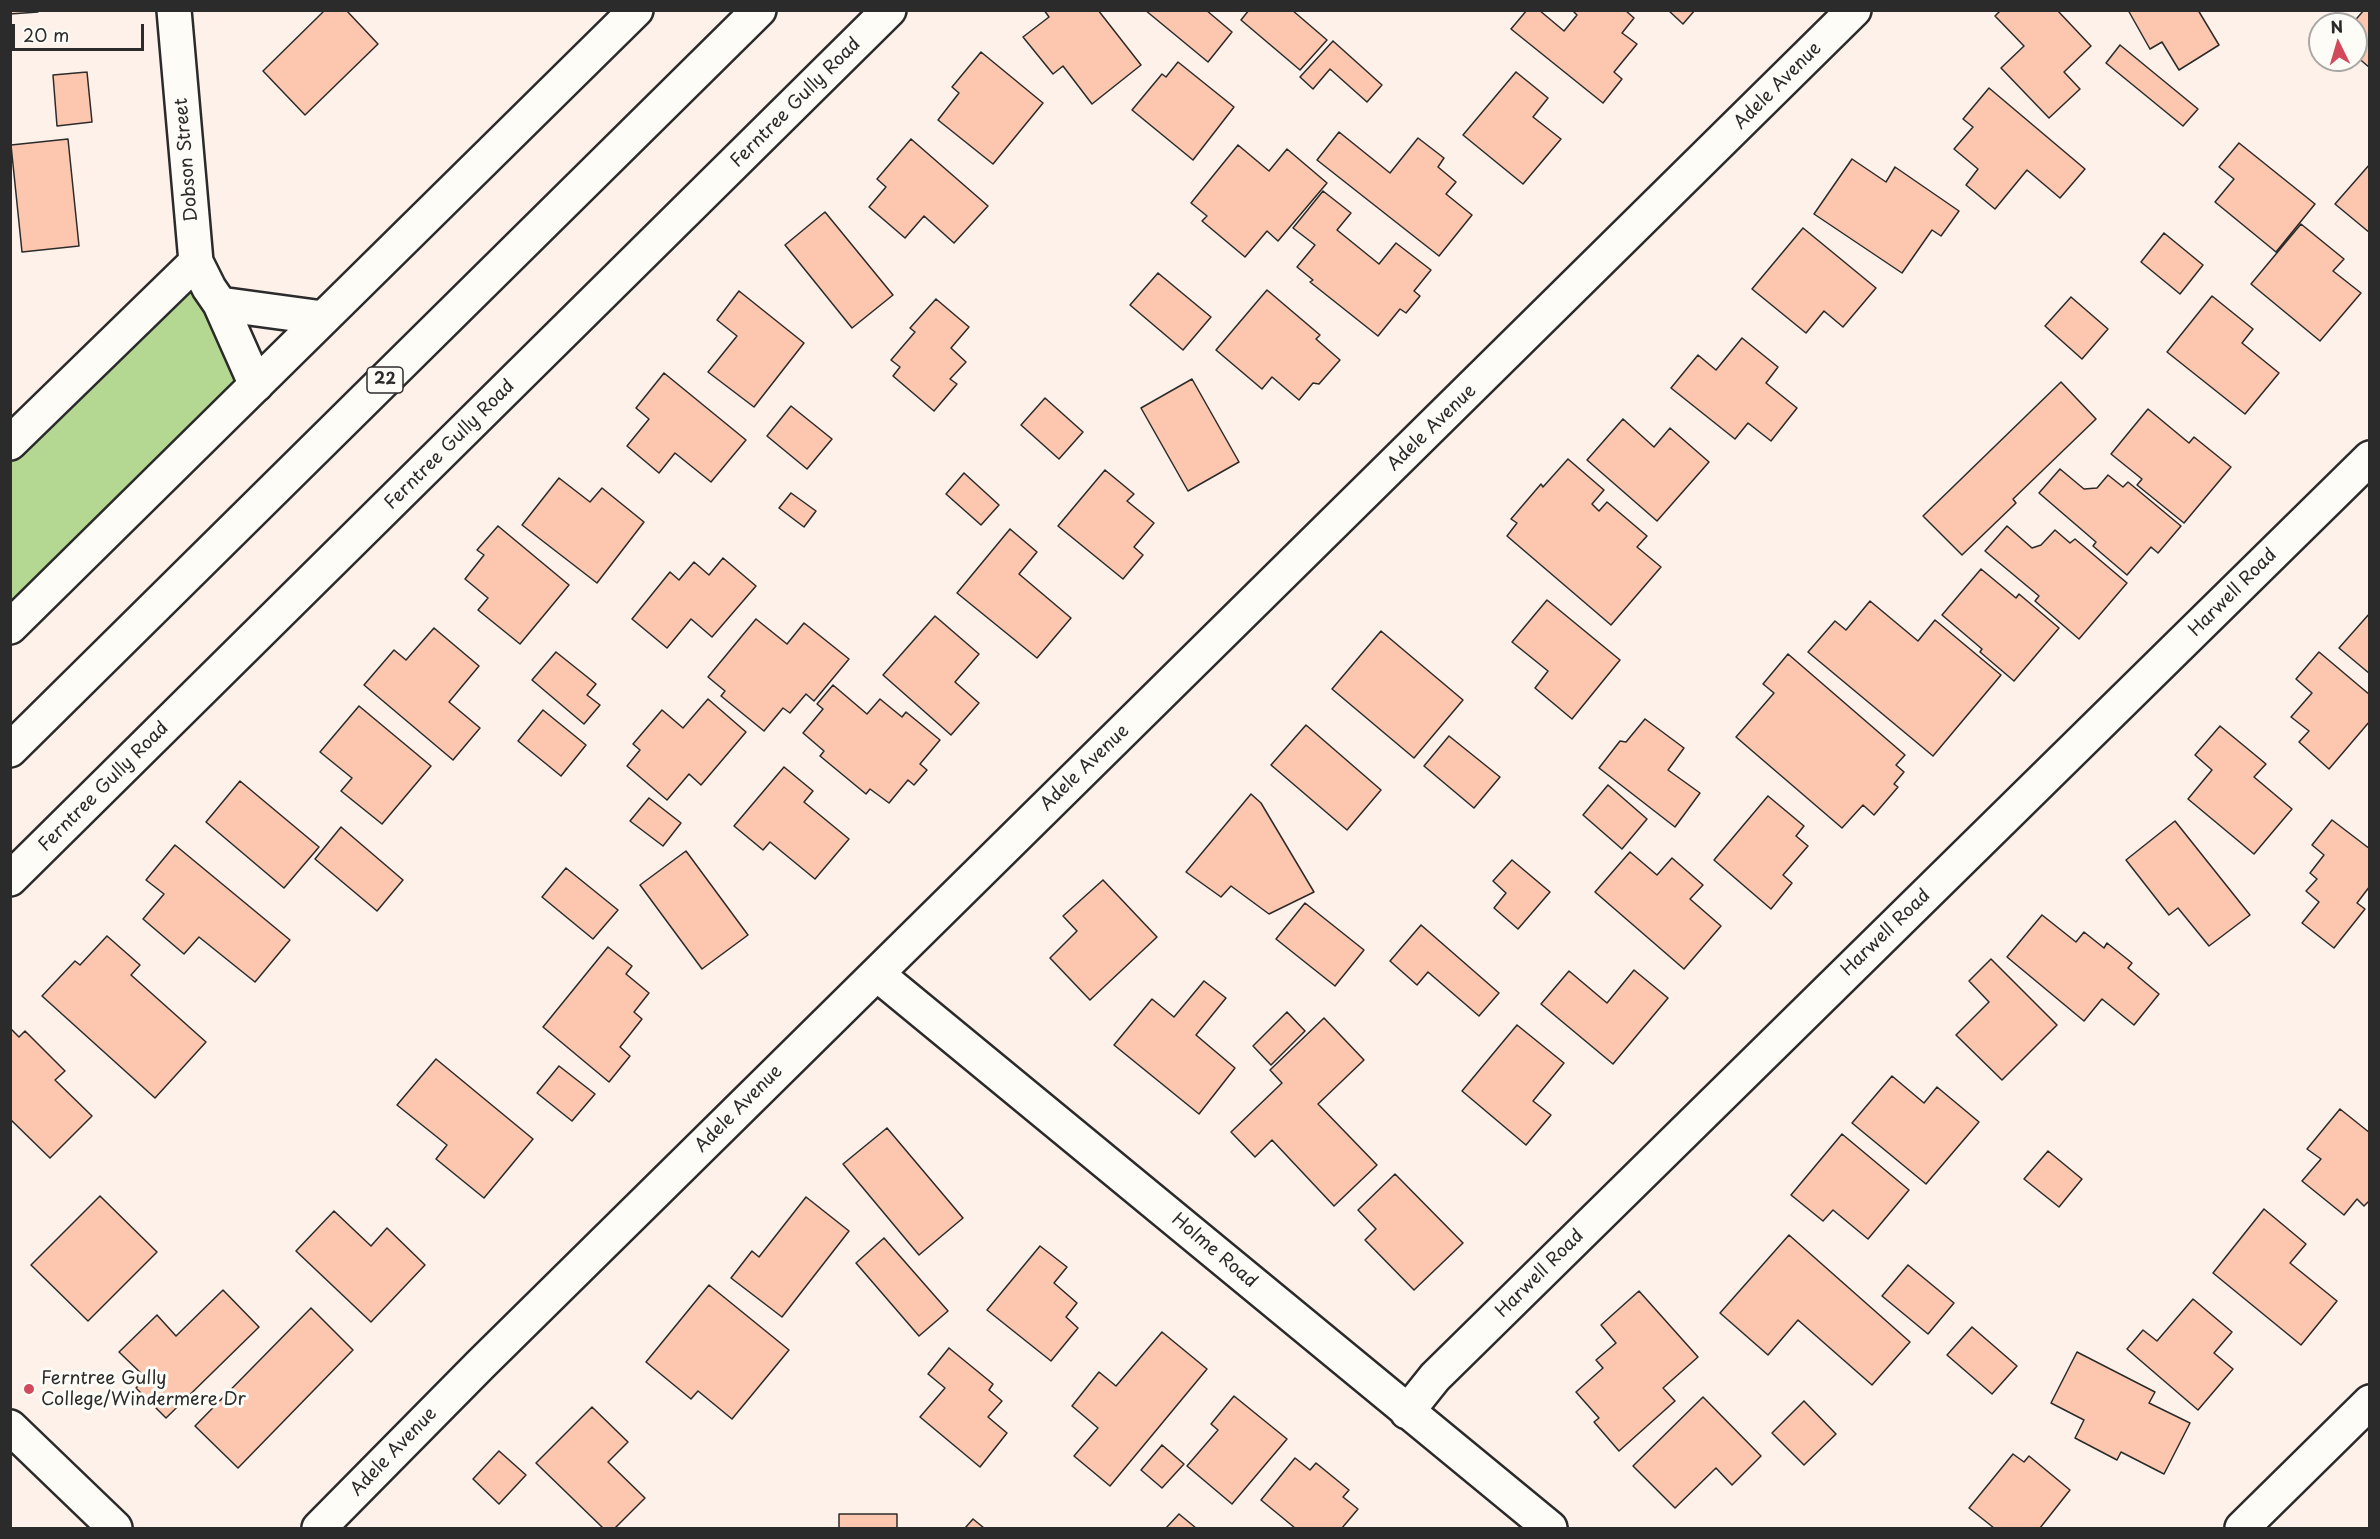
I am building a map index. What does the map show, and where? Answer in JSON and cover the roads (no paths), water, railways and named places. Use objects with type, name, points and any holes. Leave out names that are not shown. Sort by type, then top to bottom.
[{"type":"street","name":"Dobson Street","points":[[174,10],[196,261],[209,288],[220,304],[256,385]]},
{"type":"street","points":[[10,627],[636,10]]},
{"type":"street","name":"22","points":[[10,750],[759,10]]},
{"type":"street","name":"Ferntree Gully Road","points":[[10,879],[889,10]]},
{"type":"street","name":"Adele Avenue","points":[[319,1528],[481,1364],[1854,10]]},
{"type":"street","points":[[10,443],[196,261]]},
{"type":"street","points":[[220,304],[323,318]]},
{"type":"street","name":"Harwell Road","points":[[1407,1412],[1444,1369],[2370,458]]},
{"type":"street","name":"Holme Road","points":[[877,974],[1550,1528]]},
{"type":"street","points":[[2242,1528],[2370,1402]]},
{"type":"street","points":[[10,1427],[115,1528]]},
{"type":"place","name":"Ferntree Gully College/Windermere Dr","points":[[29,1389]]}]
